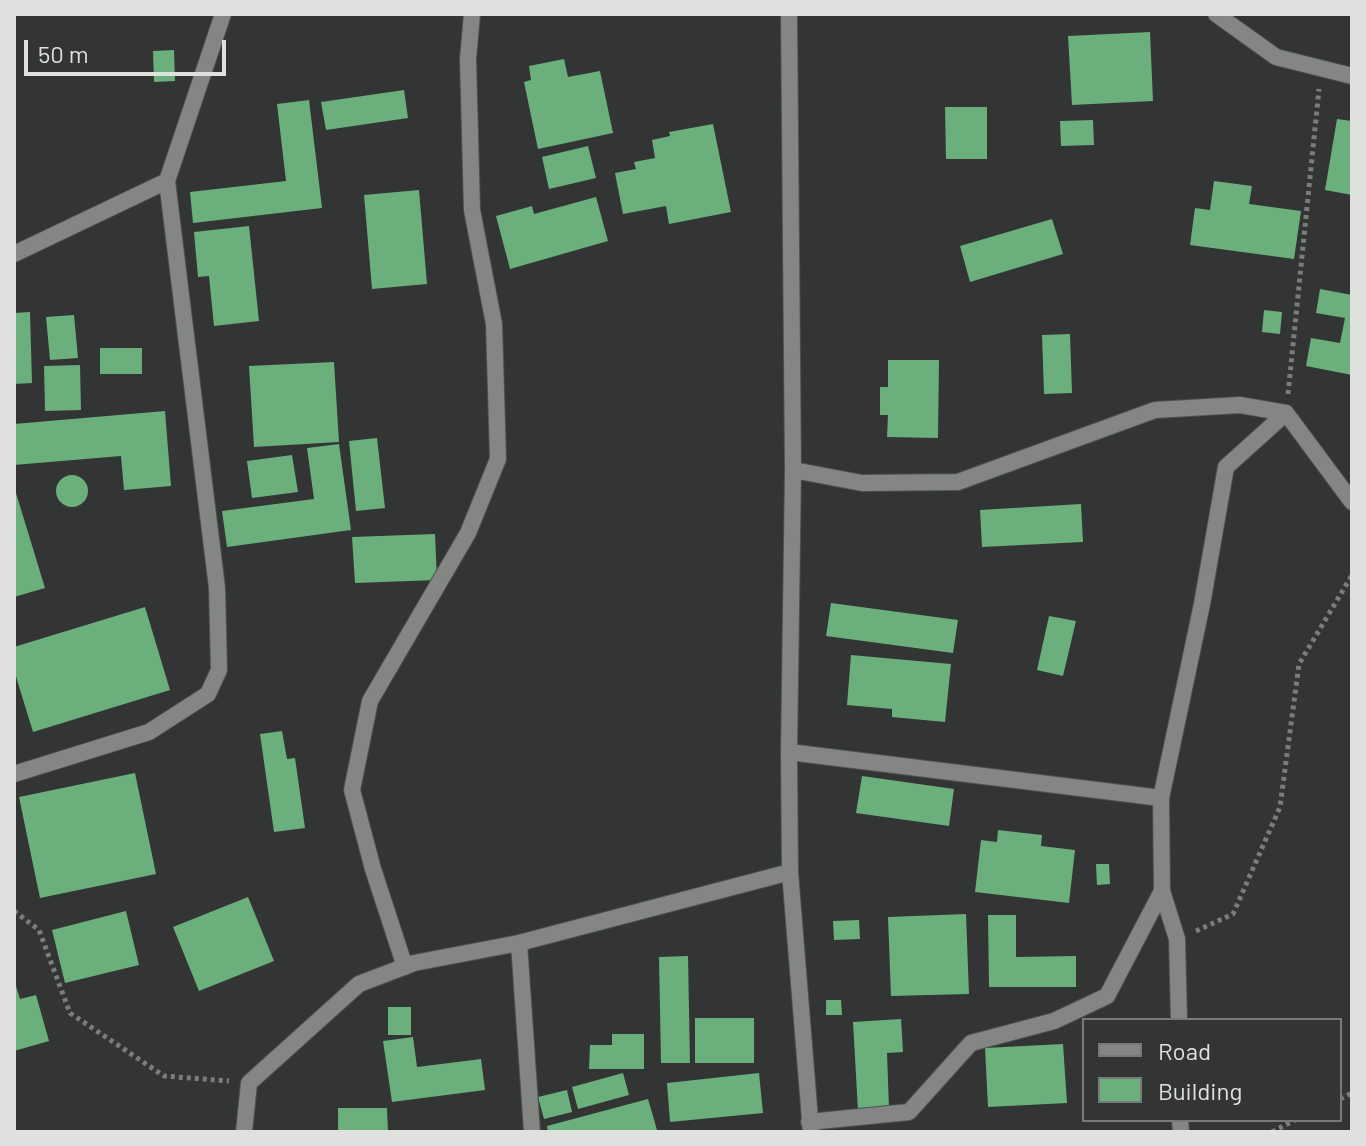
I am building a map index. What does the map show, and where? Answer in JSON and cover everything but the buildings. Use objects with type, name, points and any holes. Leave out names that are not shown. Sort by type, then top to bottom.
[{"type":"street","points":[[14,774],[149,732],[208,694],[219,670],[217,588],[167,181],[223,14]]},
{"type":"street","points":[[405,967],[373,869],[352,790],[370,701],[468,533],[498,459],[494,324],[472,210],[468,59],[472,14]]},
{"type":"street","points":[[789,14],[793,470],[790,872],[810,1127],[909,1112],[971,1043],[1054,1021],[1107,996],[1162,891]]},
{"type":"street","points":[[1216,14],[1276,57],[1352,76]]},
{"type":"street","points":[[14,254],[167,181]]},
{"type":"street","points":[[793,470],[862,483],[958,482],[1155,410],[1240,405],[1286,413],[1352,502]]},
{"type":"street","points":[[1179,1018],[1177,939],[1162,891],[1161,798],[1202,604],[1226,467],[1286,413]]},
{"type":"street","points":[[789,752],[1161,798]]},
{"type":"street","points":[[244,1132],[249,1083],[359,984],[414,963],[519,943],[790,872]]},
{"type":"street","points":[[519,943],[532,1132]]},
{"type":"path","points":[[1286,413],[1321,68]]},
{"type":"path","points":[[1177,939],[1233,914],[1280,807],[1299,664],[1352,575]]},
{"type":"path","points":[[14,911],[39,930],[70,1013],[164,1076],[249,1083]]},
{"type":"path","points":[[1272,1132],[1291,1122]]}]
